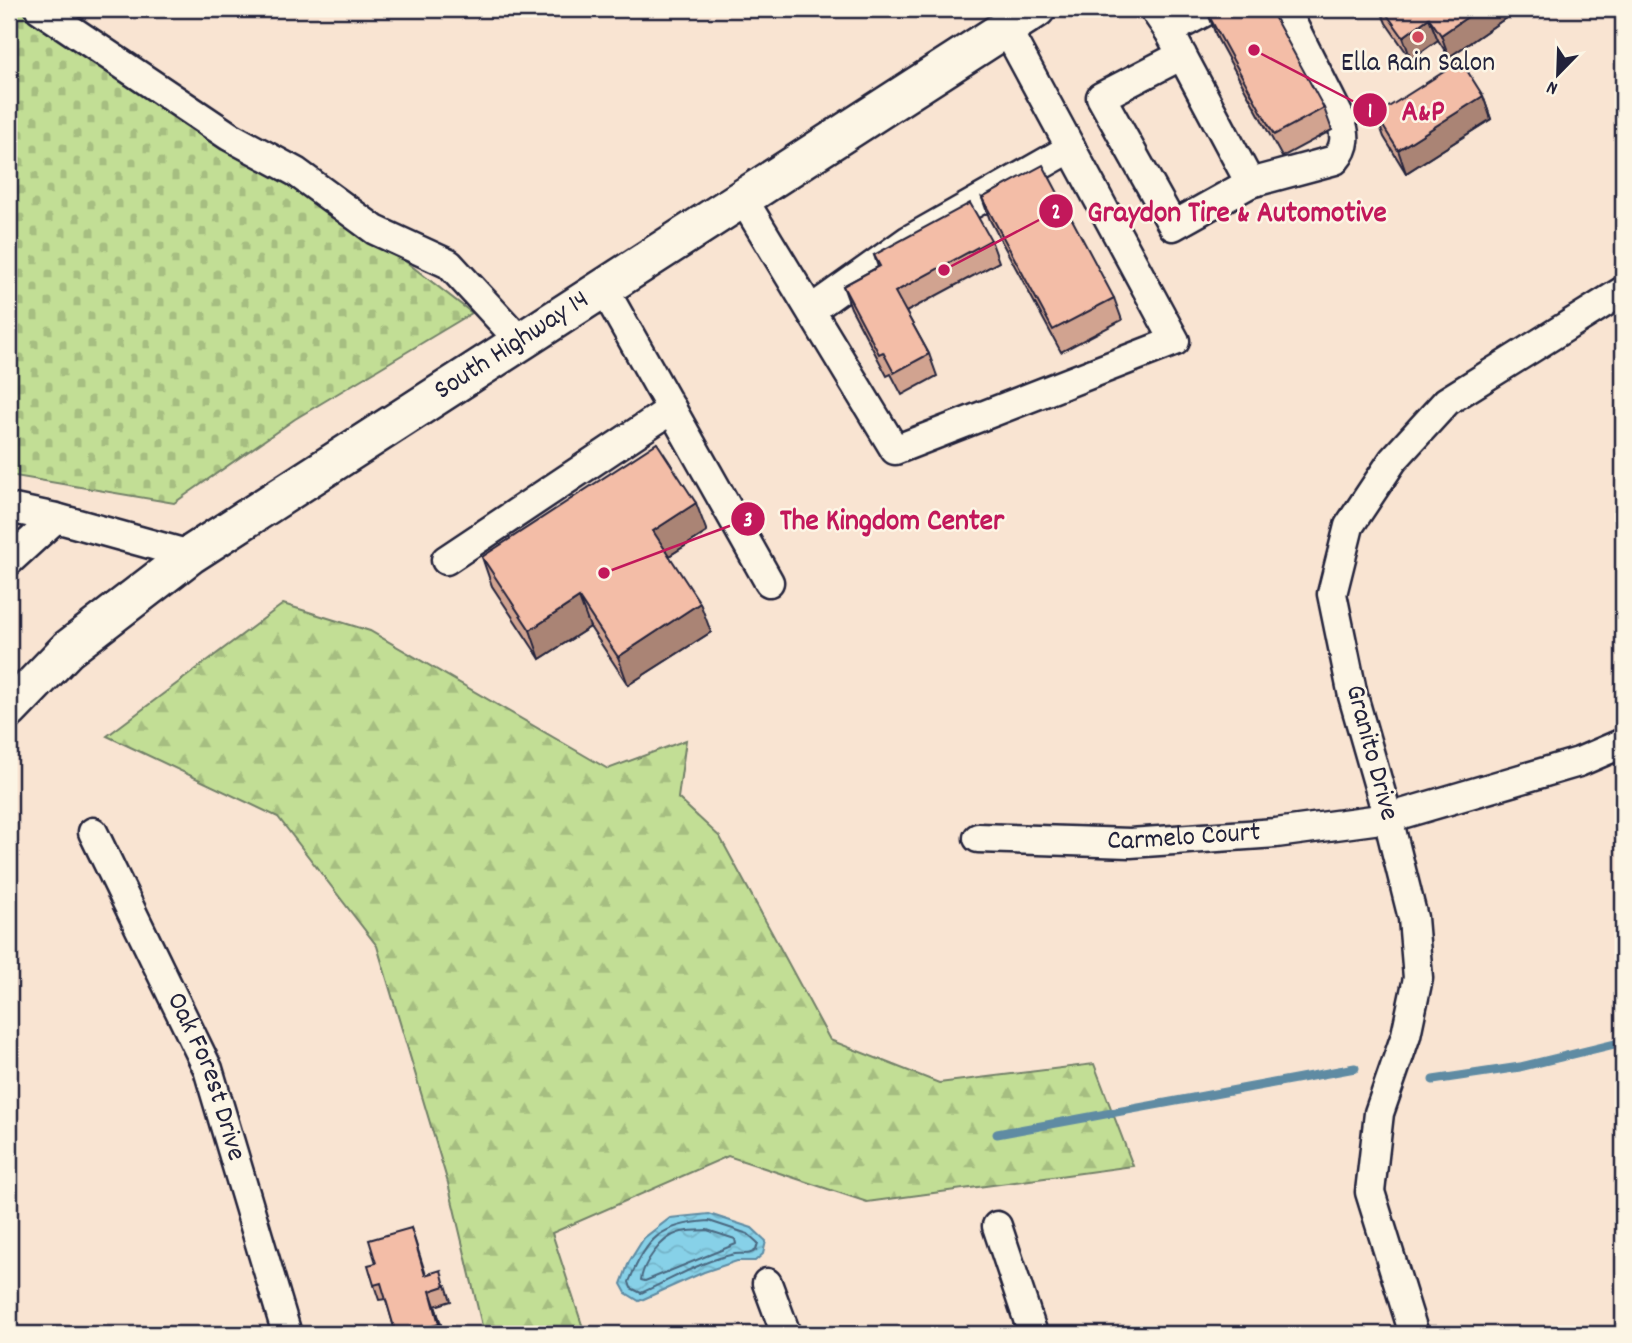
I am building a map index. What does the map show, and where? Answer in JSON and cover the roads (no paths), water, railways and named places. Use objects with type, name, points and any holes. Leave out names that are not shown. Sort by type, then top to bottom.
[{"type":"main road","name":"South Highway 14","points":[[9,710],[68,649],[190,555],[1021,18]]},
{"type":"street","points":[[40,9],[229,136],[296,172],[375,230],[449,264],[521,342]]},
{"type":"street","points":[[1210,9],[1168,31],[1101,97],[1173,226],[1250,183],[1335,160],[1343,150],[1346,134],[1340,118],[1285,9]]},
{"type":"street","points":[[743,200],[895,450],[1175,341],[1071,148],[1021,18]]},
{"type":"street","points":[[1168,31],[1250,183]]},
{"type":"street","points":[[811,310],[909,240],[1071,148]]},
{"type":"street","points":[[604,289],[769,582]]},
{"type":"street","name":"Granito Drive","points":[[1415,1334],[1370,1192],[1379,1114],[1406,1035],[1418,978],[1413,918],[1353,696],[1332,594],[1349,526],[1393,460],[1447,401],[1623,291]]},
{"type":"street","points":[[446,560],[672,409]]},
{"type":"street","points":[[9,508],[56,518],[190,555]]},
{"type":"street","points":[[9,561],[56,518]]},
{"type":"street","name":"Carmelo Court","points":[[978,838],[1130,843],[1276,833],[1388,818],[1579,762],[1623,743]]},
{"type":"street","name":"Oak Forest Drive","points":[[93,832],[208,1069],[287,1334]]},
{"type":"street","points":[[997,1226],[1030,1333]]},
{"type":"street","points":[[767,1283],[786,1334]]},
{"type":"water","points":[[709,1214],[752,1228],[766,1241],[763,1254],[755,1261],[737,1261],[704,1272],[639,1301],[626,1293],[621,1284],[629,1262],[644,1238],[670,1218]]},
{"type":"waterway","points":[[1433,1080],[1520,1067],[1623,1042]]},
{"type":"waterway","points":[[997,1134],[1355,1068]]},
{"type":"place","name":"Ella Rain Salon","points":[[1418,37]]},
{"type":"place","name":"A&P","points":[[1254,50]]},
{"type":"place","name":"Graydon Tire & Automotive","points":[[944,270]]},
{"type":"place","name":"The Kingdom Center","points":[[604,573]]}]
